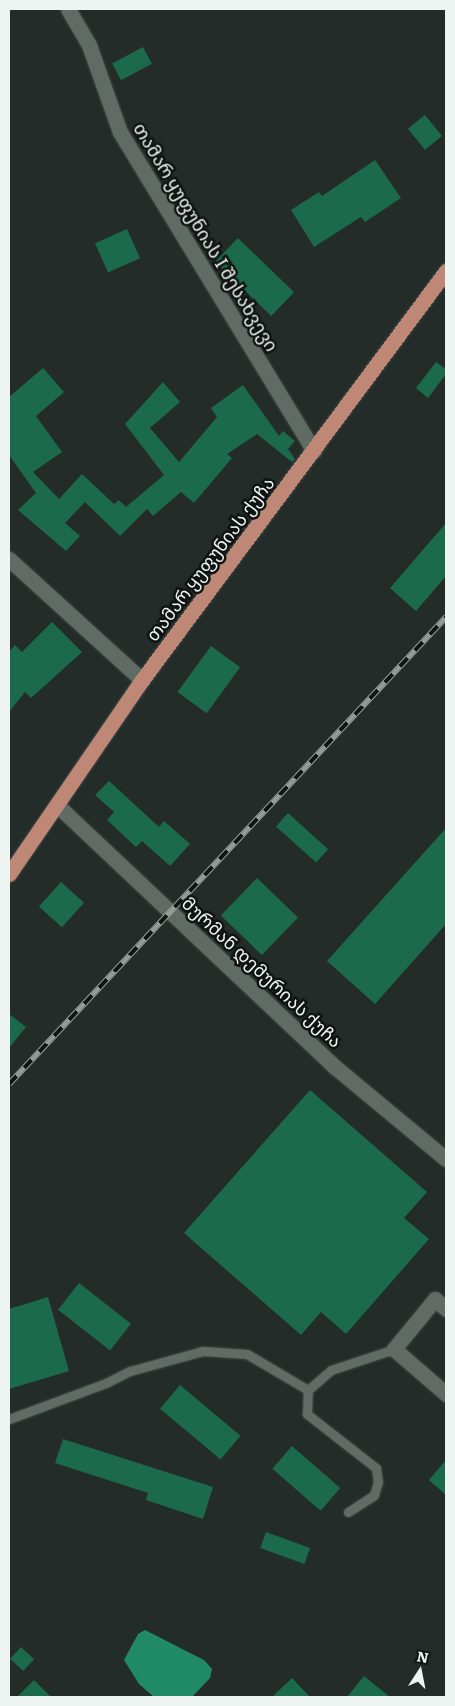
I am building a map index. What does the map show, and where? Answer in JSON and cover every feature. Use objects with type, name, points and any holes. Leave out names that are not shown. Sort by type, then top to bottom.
[{"type":"main road","name":"თამარ ყუფუნიას ქუჩა","points":[[9,874],[58,806],[142,680],[446,271]]},
{"type":"street","name":"თამარ ყუფუნიას I შესახვევი","points":[[68,9],[89,44],[120,132],[314,450]]},
{"type":"street","points":[[9,559],[142,680]]},
{"type":"street","name":"მურმან დემურიას ქუჩა","points":[[58,806],[335,1067],[446,1159]]},
{"type":"street","points":[[446,1309],[435,1299],[394,1349],[446,1394]]},
{"type":"lane","points":[[348,1512],[374,1495],[378,1482],[376,1468],[308,1414],[308,1390],[331,1370],[394,1349]]},
{"type":"lane","points":[[9,1419],[106,1383],[130,1371],[203,1351],[247,1354],[308,1390]]},
{"type":"shaded area","points":[[145,1630],[204,1660],[212,1669],[210,1678],[192,1697],[154,1697],[139,1684],[124,1660],[138,1634]]},
{"type":"building","points":[[143,47],[152,64],[121,80],[112,63]]},
{"type":"building","points":[[425,115],[442,136],[425,150],[408,129]]},
{"type":"building","points":[[375,160],[401,198],[365,222],[361,217],[314,247],[291,210],[319,192],[322,196]]},
{"type":"building","points":[[127,229],[140,258],[108,272],[95,243]]},
{"type":"building","points":[[238,238],[294,292],[271,316],[215,262]]},
{"type":"building","points":[[436,362],[446,369],[446,374],[428,398],[416,388]]},
{"type":"building","points":[[43,368],[64,392],[36,416],[62,452],[33,472],[59,499],[82,474],[114,504],[119,500],[126,507],[164,475],[125,424],[163,382],[180,402],[150,428],[179,462],[217,417],[211,408],[243,385],[279,436],[283,431],[295,441],[288,449],[295,459],[292,462],[257,434],[227,454],[232,458],[194,503],[181,492],[153,516],[147,509],[120,536],[85,502],[65,523],[80,536],[66,551],[18,510],[36,493],[9,455],[9,397]]},
{"type":"building","points":[[446,523],[446,576],[416,611],[390,588]]},
{"type":"building","points":[[52,622],[82,652],[31,698],[25,692],[9,712],[9,652],[15,645],[22,652]]},
{"type":"building","points":[[211,646],[240,667],[207,713],[177,692]]},
{"type":"building","points":[[109,781],[159,827],[164,821],[190,844],[170,866],[142,841],[136,847],[107,820],[114,812],[95,795]]},
{"type":"building","points":[[288,813],[328,849],[316,863],[276,826]]},
{"type":"building","points":[[446,828],[446,924],[375,1004],[327,961]]},
{"type":"building","points":[[257,878],[298,918],[262,955],[221,915]]},
{"type":"building","points":[[61,882],[84,903],[62,927],[39,907]]},
{"type":"building","points":[[9,1014],[26,1027],[9,1048]]},
{"type":"building","points":[[310,1090],[427,1192],[404,1218],[429,1239],[346,1334],[321,1312],[301,1335],[184,1233]]},
{"type":"building","points":[[79,1283],[131,1324],[110,1350],[58,1310]]},
{"type":"building","points":[[48,1297],[69,1371],[9,1389],[9,1309]]},
{"type":"building","points":[[180,1385],[241,1436],[221,1460],[160,1409]]},
{"type":"building","points":[[63,1439],[213,1487],[203,1519],[146,1500],[148,1493],[55,1463]]},
{"type":"building","points":[[292,1446],[340,1488],[321,1511],[272,1469]]},
{"type":"building","points":[[446,1460],[446,1495],[429,1480]]},
{"type":"building","points":[[266,1532],[310,1548],[304,1564],[260,1548]]},
{"type":"building","points":[[21,1647],[34,1659],[23,1671],[10,1659]]},
{"type":"building","points":[[364,1676],[390,1697],[347,1697]]},
{"type":"building","points":[[292,1678],[310,1697],[272,1697]]},
{"type":"building","points":[[34,1680],[51,1697],[17,1697]]},
{"type":"railway","points":[[9,1084],[446,617]]}]
